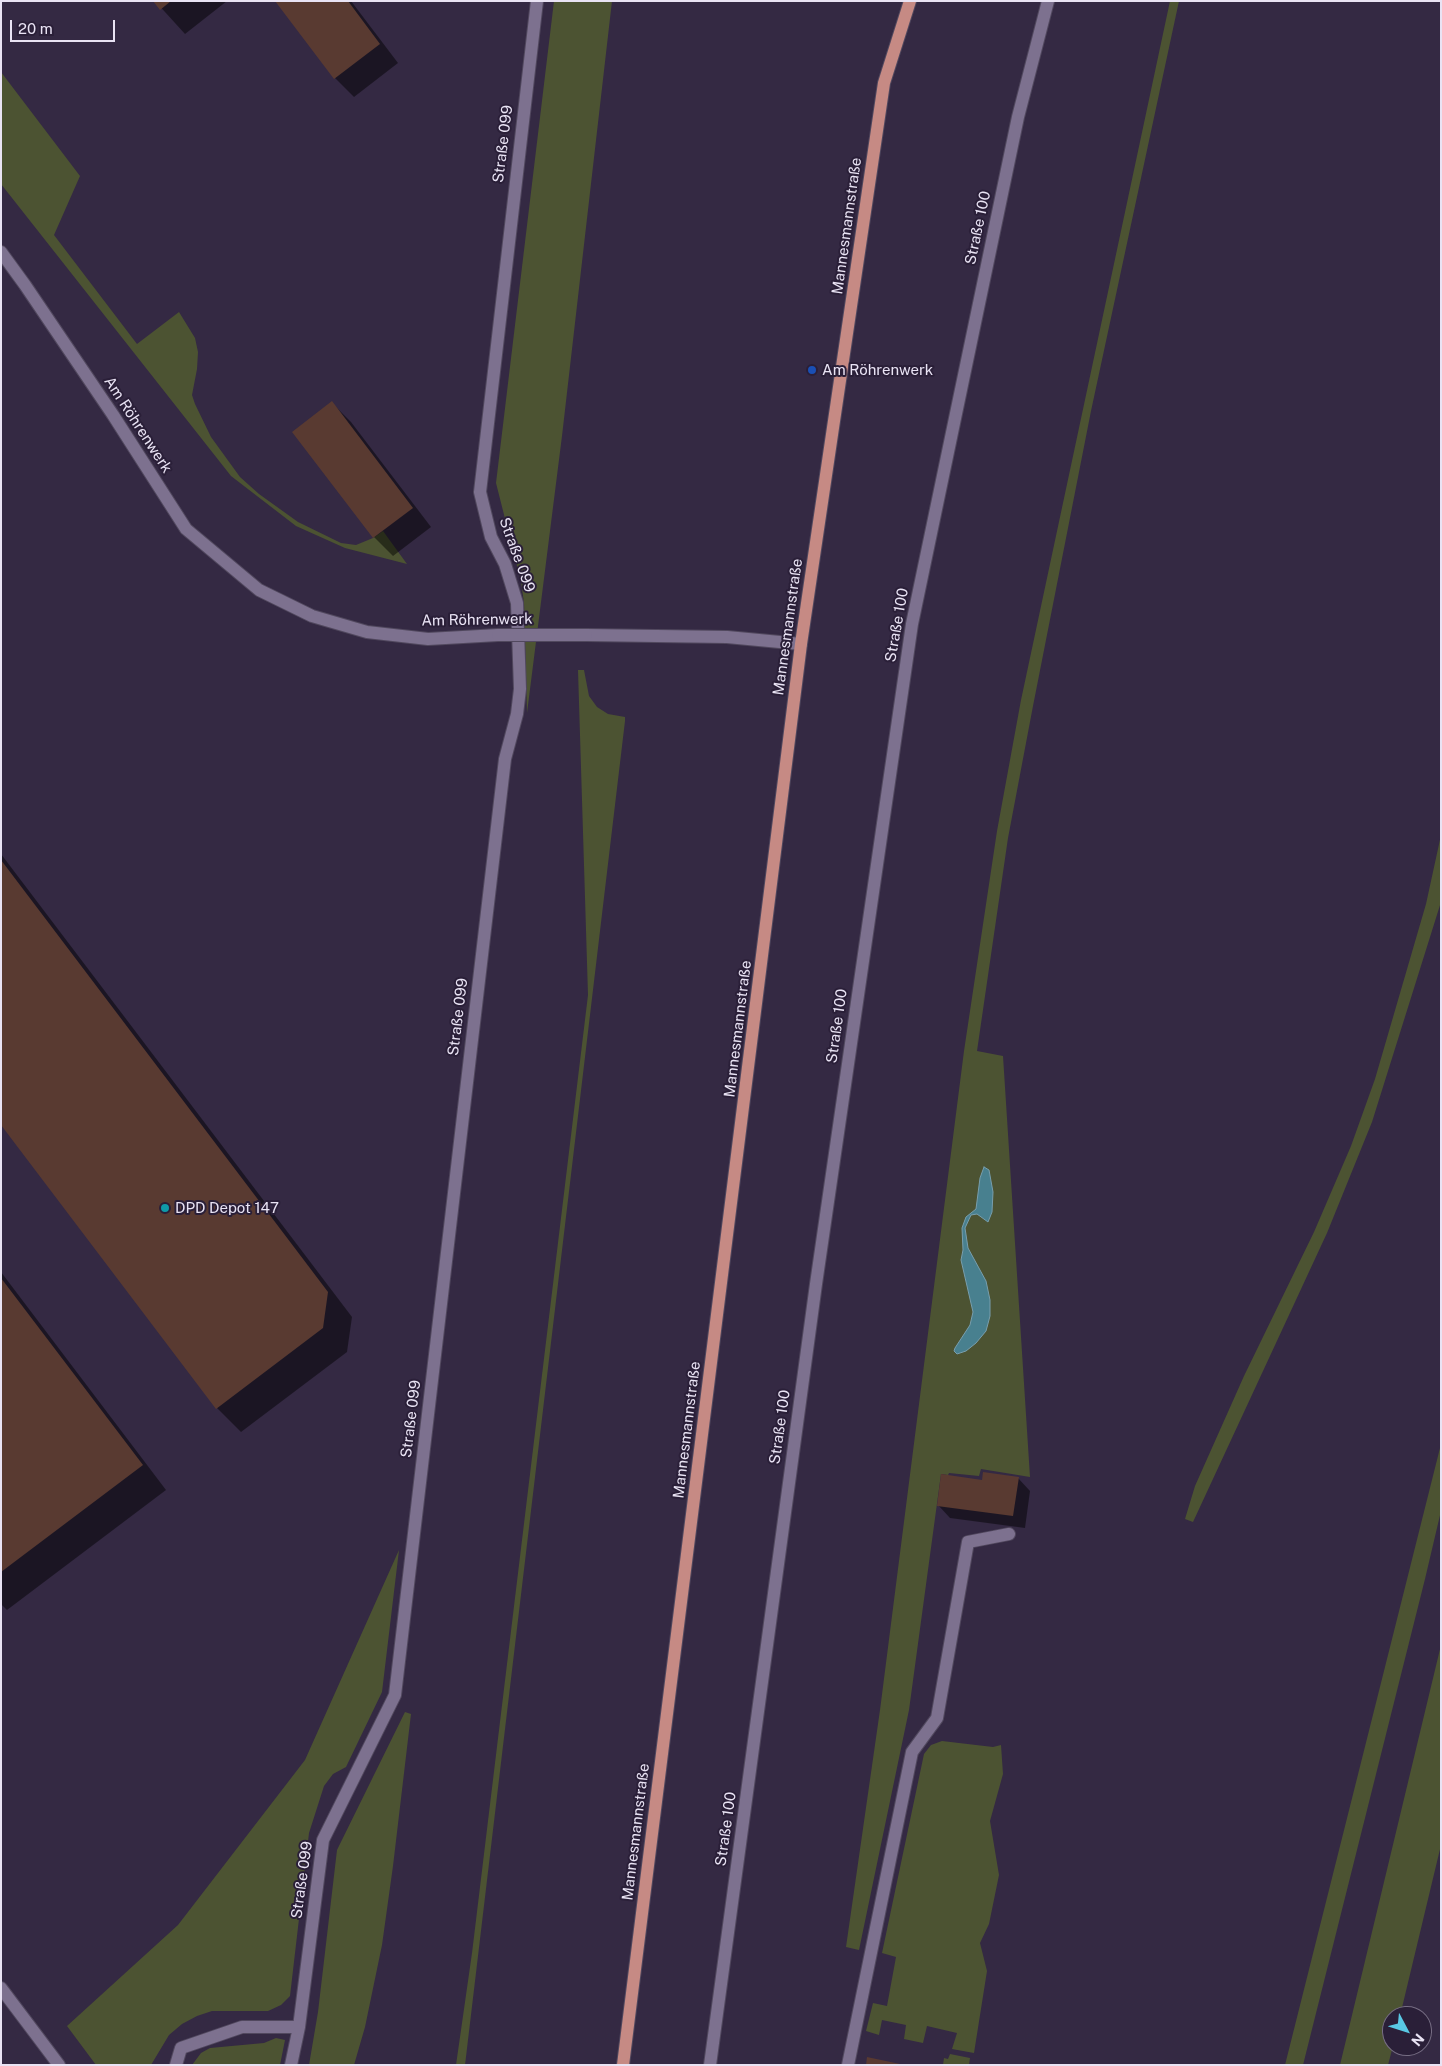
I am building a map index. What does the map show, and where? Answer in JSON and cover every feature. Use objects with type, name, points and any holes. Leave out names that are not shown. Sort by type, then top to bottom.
[{"type":"main road","name":"Mannesmannstraße","points":[[623,2065],[802,644],[884,83],[910,1]]},
{"type":"street","name":"Straße 099","points":[[292,2065],[299,2027],[323,1840],[394,1695],[505,759],[517,714],[520,689],[517,603],[505,564],[491,537],[480,492],[536,1]]},
{"type":"street","name":"Straße 100","points":[[710,2065],[818,1274],[912,624],[1016,127],[1048,1]]},
{"type":"street","name":"Am Röhrenwerk","points":[[1,252],[26,285],[113,415],[186,529],[258,590],[312,616],[367,632],[428,639],[586,635],[727,637],[802,644]]},
{"type":"street","points":[[848,2065],[912,1752],[937,1718],[968,1542],[1009,1534]]},
{"type":"street","points":[[1,1988],[59,2065]]},
{"type":"street","points":[[176,2065],[181,2048],[242,2027],[299,2027]]},
{"type":"shaded area","points":[[554,1],[612,1],[562,436],[527,713],[524,603],[521,582],[496,483]]},
{"type":"shaded area","points":[[1170,1],[1179,1],[1091,411],[1033,706],[1008,838],[977,1051],[1003,1056],[1030,1477],[981,1469],[979,1476],[941,1474],[909,1710],[859,1950],[846,1947],[880,1710],[964,1051],[997,831],[1021,700]]},
{"type":"shaded area","points":[[1,72],[80,176],[54,235],[137,344],[179,312],[195,338],[198,352],[192,395],[195,404],[211,437],[240,477],[259,494],[298,522],[341,543],[356,545],[373,538],[383,531],[407,564],[345,548],[296,526],[231,476],[1,184]]},
{"type":"shaded area","points":[[578,670],[584,670],[589,696],[597,707],[608,714],[625,717],[625,721],[465,2065],[456,2065],[472,1953],[588,995]]},
{"type":"shaded area","points":[[1441,835],[1441,902],[1372,1122],[1327,1233],[1193,1522],[1185,1519],[1195,1486],[1244,1376],[1314,1232],[1351,1146],[1375,1079],[1426,904]]},
{"type":"shaded area","points":[[984,1167],[989,1170],[993,1192],[992,1212],[988,1222],[977,1214],[971,1215],[965,1228],[968,1248],[986,1281],[990,1300],[990,1316],[986,1331],[976,1343],[966,1351],[957,1354],[954,1351],[955,1348],[970,1325],[973,1312],[961,1260],[963,1250],[962,1228],[966,1217],[976,1209],[980,1178]]},
{"type":"shaded area","points":[[1440,1448],[1441,1511],[1303,2065],[1285,2065]]},
{"type":"shaded area","points":[[399,1550],[382,1692],[346,1767],[333,1774],[324,1786],[309,1833],[290,1996],[281,2005],[268,2011],[212,2011],[197,2016],[182,2024],[169,2035],[151,2065],[96,2065],[67,2026],[178,1925],[305,1760]]},
{"type":"shaded area","points":[[1441,1645],[1441,1845],[1402,2006],[1382,2006],[1382,2056],[1390,2056],[1388,2065],[1340,2065]]},
{"type":"shaded area","points":[[405,1712],[411,1714],[393,1866],[382,1945],[365,2027],[354,2065],[309,2065],[318,2012],[337,1850]]},
{"type":"shaded area","points":[[942,1741],[993,1747],[1001,1745],[1003,1774],[990,1821],[999,1875],[989,1924],[980,1943],[987,1971],[974,2053],[952,2049],[957,2033],[927,2026],[923,2043],[904,2039],[906,2025],[882,2020],[879,2035],[866,2031],[873,2003],[887,2006],[896,1957],[882,1953],[924,1754],[931,1745]]},
{"type":"shaded area","points":[[276,2038],[285,2040],[280,2065],[192,2065],[201,2053],[210,2048],[264,2043]]},
{"type":"shaded area","points":[[950,2054],[970,2058],[969,2065],[943,2065],[944,2058],[948,2059]]},
{"type":"building","points":[[153,1],[171,1],[160,10]]},
{"type":"building","points":[[275,1],[348,1],[380,44],[334,79]]},
{"type":"building","points":[[332,401],[413,508],[373,538],[292,432]]},
{"type":"building","name":"DPD Depot 147","points":[[1,860],[328,1292],[323,1328],[216,1409],[1,1125]]},
{"type":"building","points":[[1,1278],[143,1465],[1,1572]]},
{"type":"building","points":[[983,1472],[1019,1477],[1013,1516],[937,1506],[941,1474],[982,1480]]},
{"type":"building","points":[[867,2057],[900,2064],[900,2065],[866,2065]]},
{"type":"place","name":"Am Röhrenwerk","points":[[812,370]]},
{"type":"place","name":"DPD Depot 147","points":[[165,1208]]}]
